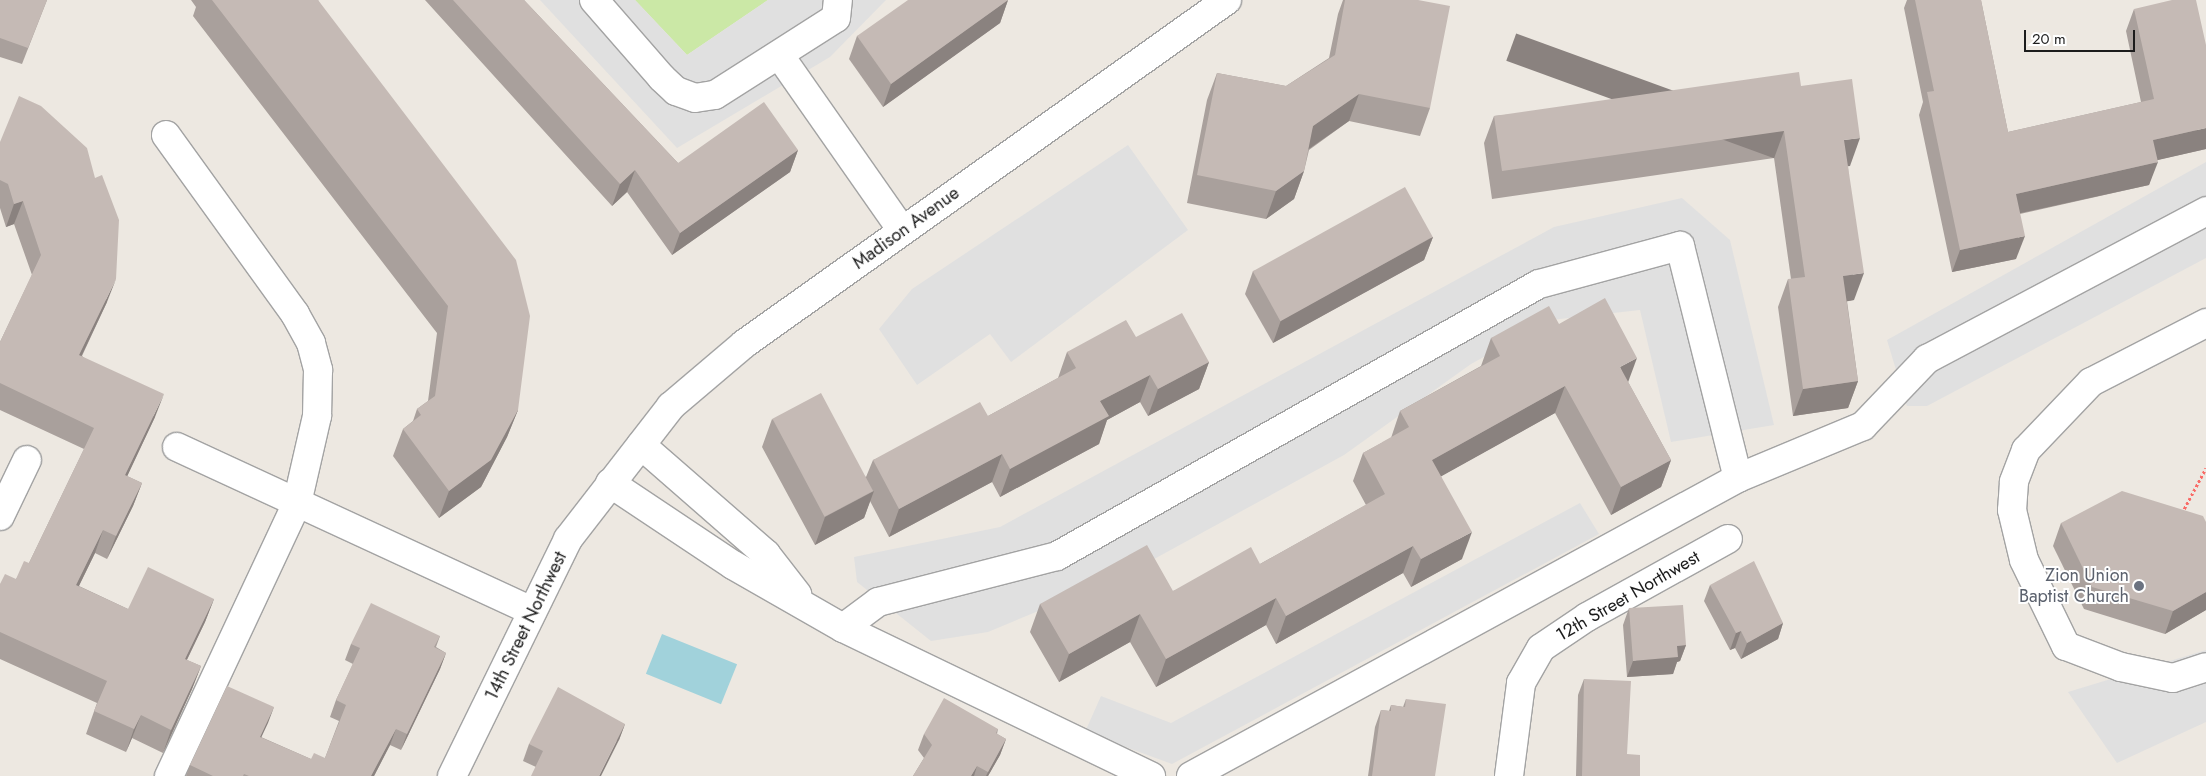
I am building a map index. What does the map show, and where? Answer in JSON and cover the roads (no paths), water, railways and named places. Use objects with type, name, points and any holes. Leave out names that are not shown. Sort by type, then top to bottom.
[{"type":"street","points":[[594,0],[662,78],[676,91],[695,98],[715,95],[780,56],[836,18],[838,0]]},
{"type":"street","name":"Madison Avenue","points":[[610,483],[671,406],[744,344],[1227,0]]},
{"type":"street","points":[[780,56],[902,230]]},
{"type":"street","points":[[166,135],[311,343],[318,370],[317,416],[296,503],[169,776]]},
{"type":"street","points":[[1191,776],[1738,478],[1863,426],[1927,359],[2206,211]]},
{"type":"street","points":[[843,628],[878,602],[1057,556],[1539,284],[1680,246],[1738,478]]},
{"type":"street","points":[[2206,323],[2091,382],[2026,450],[2014,482],[2012,510],[2024,560],[2066,646],[2121,667],[2173,678],[2206,668]]},
{"type":"street","points":[[641,445],[766,554],[806,605]]},
{"type":"street","points":[[177,447],[532,610]]},
{"type":"street","points":[[0,516],[27,460]]},
{"type":"street","points":[[610,483],[733,565],[806,605],[843,628],[1151,776]]},
{"type":"street","name":"14th Street Northwest","points":[[452,776],[568,539],[610,483]]},
{"type":"street","name":"12th Street Northwest","points":[[1509,776],[1521,683],[1541,648],[1587,617],[1728,539]]},
{"type":"water","points":[[662,634],[737,664],[721,704],[646,674]]},
{"type":"place","name":"Zion Union Baptist Church","points":[[2139,586]]}]
